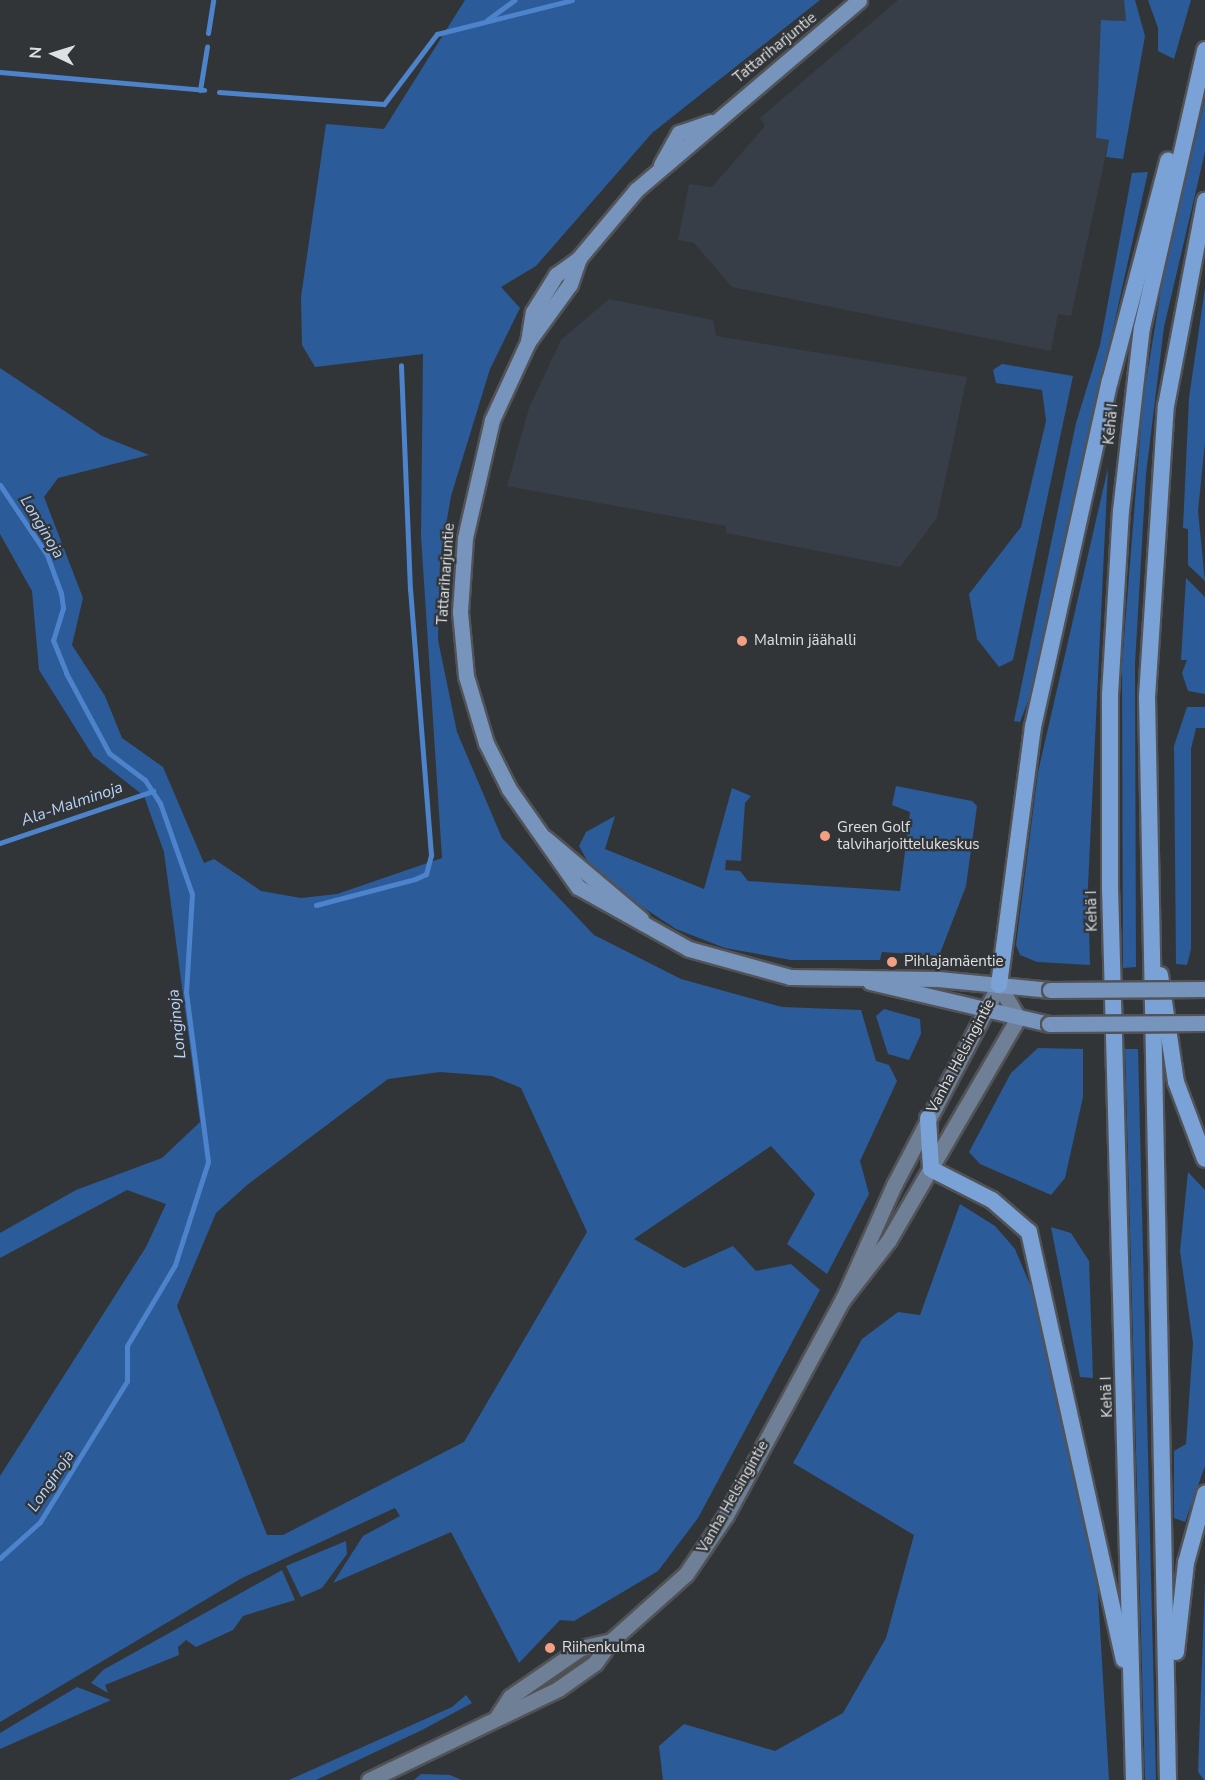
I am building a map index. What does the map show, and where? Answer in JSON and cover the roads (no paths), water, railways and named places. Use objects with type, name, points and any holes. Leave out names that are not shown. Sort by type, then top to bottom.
[{"type":"highway","name":"Kehä I","points":[[1134,1780],[1110,890],[1110,695],[1131,399],[1187,116],[1205,50]]},
{"type":"highway","points":[[999,985],[1034,727],[1156,188],[1187,116]]},
{"type":"highway","points":[[1168,1780],[1148,888],[1147,698],[1157,512],[1166,406],[1205,201]]},
{"type":"highway","points":[[1148,888],[1176,1082],[1205,1159]]},
{"type":"highway","points":[[928,1118],[931,1170],[992,1200],[1029,1232],[1133,1705]]},
{"type":"highway","points":[[1168,1716],[1186,1563],[1205,1494]]},
{"type":"main road","name":"Tattariharjuntie","points":[[858,0],[711,122],[677,159],[661,165],[579,258],[556,275],[539,302],[528,342],[492,420],[478,466],[465,538],[460,639],[486,743],[508,789],[578,888],[656,932],[750,969],[821,980],[999,985]]},
{"type":"main road","name":"Tattariharjuntie","points":[[864,980],[983,1009]]},
{"type":"main road","points":[[999,985],[1050,990],[1205,989]]},
{"type":"main road","name":"Vanha Helsingintie","points":[[369,1780],[497,1717],[510,1697],[581,1648],[611,1641],[668,1594],[715,1533],[843,1299],[928,1118],[983,1009],[999,985],[1018,1018],[888,1241],[843,1299]]},
{"type":"main road","points":[[983,1009],[1049,1024],[1205,1023]]},
{"type":"waterway","points":[[208,33],[213,0]]},
{"type":"waterway","points":[[487,20],[515,0]]},
{"type":"waterway","points":[[219,92],[384,104],[437,34],[572,0]]},
{"type":"waterway","points":[[200,90],[207,47]]},
{"type":"waterway","points":[[0,72],[204,90]]},
{"type":"waterway","points":[[316,905],[415,879],[426,874],[431,855],[410,590],[401,365]]},
{"type":"waterway","name":"Longinoja","points":[[0,485],[47,555],[61,593],[63,608],[53,640],[66,673],[109,753],[145,780],[160,803],[192,894],[186,992],[208,1162],[175,1265],[127,1346],[127,1381],[40,1522],[0,1558]]},
{"type":"waterway","name":"Ala-Malminoja","points":[[0,843],[153,791]]},
{"type":"place","name":"Malmin jäähalli","points":[[742,641]]},
{"type":"place","name":"Green Golf talviharjoittelukeskus","points":[[825,836]]},
{"type":"place","name":"Pihlajamäentie","points":[[892,962]]},
{"type":"place","name":"Riihenkulma","points":[[550,1648]]}]
